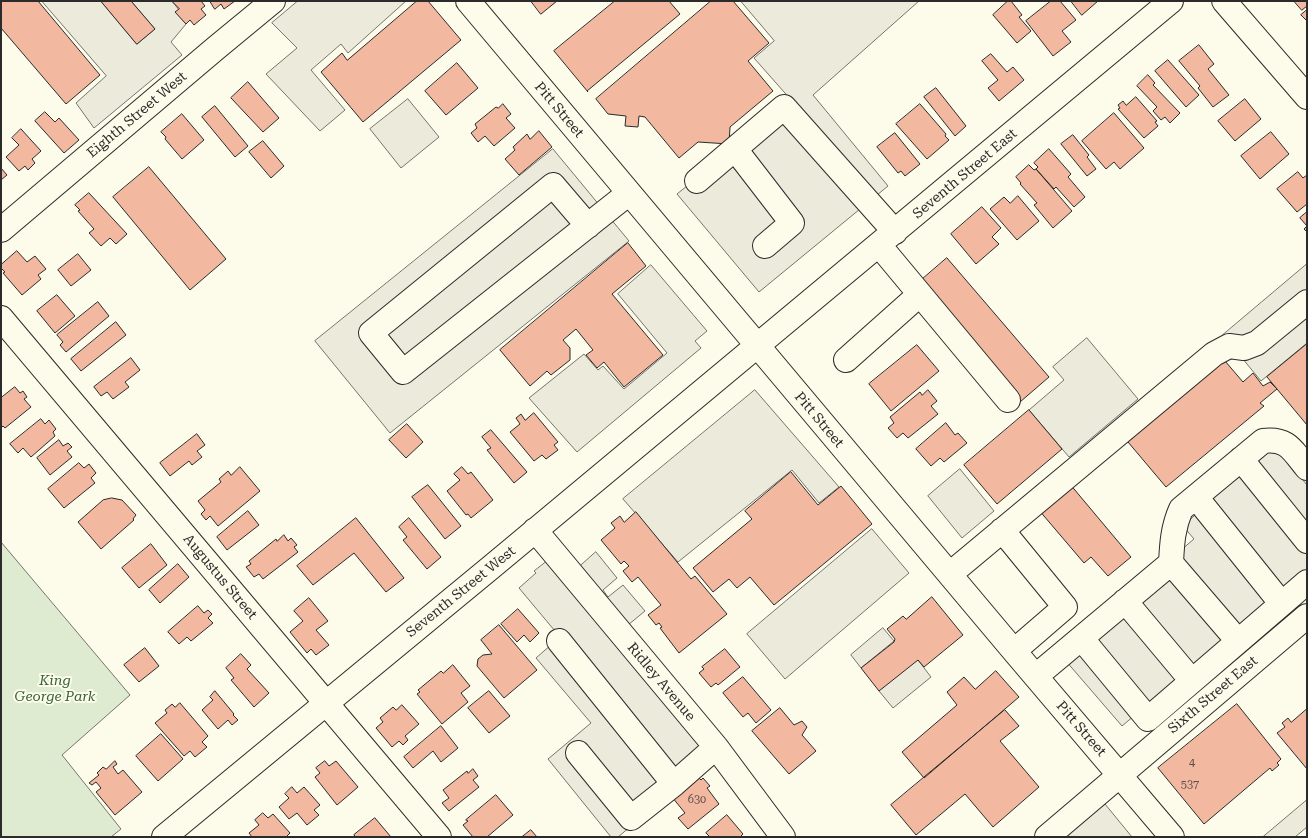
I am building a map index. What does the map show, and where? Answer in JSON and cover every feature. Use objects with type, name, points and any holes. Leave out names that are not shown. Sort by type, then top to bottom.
[{"type":"street","name":"Eighth Street West","points":[[1,230],[273,1]]},
{"type":"street","name":"Pitt Street","points":[[468,1],[1172,837]]},
{"type":"street","name":"Seventh Street East","points":[[757,345],[887,239],[1171,1]]},
{"type":"street","points":[[1224,1],[1307,97]]},
{"type":"street","points":[[697,181],[784,107],[887,239],[919,295],[1008,400]]},
{"type":"street","points":[[735,149],[792,223],[765,246]]},
{"type":"street","points":[[588,226],[553,185],[371,333],[402,372],[588,226],[629,193]]},
{"type":"street","points":[[846,360],[919,295]]},
{"type":"street","points":[[950,574],[1214,354],[1229,346],[1244,348],[1258,343],[1307,302]]},
{"type":"street","name":"Augustus Street","points":[[1,318],[439,837]]},
{"type":"street","name":"Seventh Street West","points":[[164,837],[757,345]]},
{"type":"street","points":[[1036,676],[1170,563],[1172,537],[1181,509],[1262,442],[1275,440],[1284,442],[1307,468]]},
{"type":"street","points":[[1241,459],[1307,541]]},
{"type":"street","points":[[1196,497],[1282,603]]},
{"type":"street","name":"Ridley Avenue","points":[[535,530],[716,747],[783,837]]},
{"type":"street","points":[[1002,530],[1065,607],[1014,651]]},
{"type":"street","points":[[1170,563],[1238,641]]},
{"type":"street","points":[[1082,638],[1148,719],[1307,582]]},
{"type":"street","points":[[1125,601],[1192,681]]},
{"type":"street","name":"Sixth Street East","points":[[1047,837],[1307,616]]},
{"type":"street","points":[[559,641],[674,784]]},
{"type":"street","points":[[578,753],[631,818],[716,747]]},
{"type":"green space","name":"King George Park","points":[[1,542],[130,695],[62,755],[121,829],[111,837],[1,837]]},
{"type":"shaded area","points":[[42,1],[101,1],[137,44],[155,29],[131,1],[172,1],[179,10],[176,12],[186,24],[171,42],[182,55],[94,128],[76,103],[106,76]]},
{"type":"shaded area","points":[[298,1],[406,1],[348,53],[341,44],[311,70],[345,110],[320,131],[266,74],[297,48],[272,23]]},
{"type":"shaded area","points":[[741,1],[919,1],[813,95],[888,186],[759,292],[677,194],[792,101],[754,58],[774,41]]},
{"type":"shaded area","points":[[408,99],[439,137],[401,168],[370,129]]},
{"type":"shaded area","points":[[553,149],[629,241],[390,433],[315,341]]},
{"type":"shaded area","points":[[1307,264],[1307,343],[1261,381],[1223,335]]},
{"type":"shaded area","points":[[651,265],[707,331],[695,341],[701,348],[577,452],[529,398],[584,354],[598,370],[603,366],[624,389],[667,353],[618,294]]},
{"type":"shaded area","points":[[1087,338],[1138,399],[1069,457],[1029,410],[1064,380],[1053,367]]},
{"type":"shaded area","points":[[755,390],[839,487],[819,503],[792,470],[678,562],[623,499]]},
{"type":"shaded area","points":[[1271,441],[1307,485],[1307,570],[1122,726],[1059,653],[1194,539],[1183,526],[1207,504],[1201,497]]},
{"type":"shaded area","points":[[960,469],[994,511],[962,538],[928,496]]},
{"type":"shaded area","points":[[872,529],[909,573],[785,679],[747,634]]},
{"type":"shaded area","points":[[596,552],[617,578],[603,590],[608,597],[623,585],[645,611],[622,630],[722,750],[618,837],[611,837],[548,759],[591,723],[536,658],[560,637],[519,588],[536,573],[534,571],[553,556],[569,575]]},
{"type":"shaded area","points":[[883,628],[894,641],[861,668],[851,655]]},
{"type":"shaded area","points":[[918,660],[931,677],[893,708],[879,691]]},
{"type":"shaded area","points":[[1307,800],[1307,827],[1295,837],[1263,837]]},
{"type":"shaded area","points":[[1105,804],[1132,837],[1066,837]]},
{"type":"building","points":[[1,1],[38,1],[100,75],[66,104],[1,28]]},
{"type":"building","points":[[101,1],[131,1],[155,29],[137,44]]},
{"type":"building","points":[[172,1],[201,1],[205,6],[201,9],[206,15],[194,25],[190,20],[186,24],[175,12],[179,9]]},
{"type":"building","points":[[210,1],[235,1],[224,9],[221,4],[215,9]]},
{"type":"building","points":[[417,1],[428,1],[461,40],[363,122],[321,72],[342,53],[347,60]]},
{"type":"building","points":[[531,1],[557,1],[541,14]]},
{"type":"building","points":[[615,1],[669,1],[680,14],[587,91],[554,51]]},
{"type":"building","points":[[711,1],[733,1],[769,43],[748,61],[773,91],[730,127],[729,144],[698,142],[679,158],[645,117],[639,116],[638,127],[625,126],[626,116],[608,114],[596,99]]},
{"type":"building","points":[[1008,1],[1011,1],[1022,15],[1019,17],[1031,31],[1017,43],[993,15]]},
{"type":"building","points":[[1051,1],[1060,1],[1076,20],[1062,31],[1071,42],[1053,56],[1026,21]]},
{"type":"building","points":[[1071,1],[1098,1],[1082,15]]},
{"type":"building","points":[[1294,1],[1307,1],[1307,6],[1302,10]]},
{"type":"building","points":[[1307,10],[1307,21],[1301,15]]},
{"type":"building","points":[[1199,45],[1214,64],[1208,69],[1229,95],[1213,107],[1198,88],[1200,86],[1179,61]]},
{"type":"building","points":[[991,54],[1007,72],[1013,67],[1024,80],[999,101],[988,88],[998,80],[982,61]]},
{"type":"building","points":[[1168,60],[1199,95],[1186,107],[1155,71]]},
{"type":"building","points":[[457,63],[478,88],[446,115],[425,91]]},
{"type":"building","points":[[1148,75],[1155,83],[1153,85],[1180,113],[1170,123],[1165,117],[1161,120],[1153,111],[1157,107],[1137,86]]},
{"type":"building","points":[[248,82],[279,118],[263,132],[231,98]]},
{"type":"building","points":[[936,88],[966,126],[955,136],[924,97]]},
{"type":"building","points":[[1136,97],[1157,121],[1155,122],[1158,126],[1144,138],[1118,109],[1120,108],[1118,105],[1123,101],[1126,105]]},
{"type":"building","points":[[1245,99],[1261,119],[1235,141],[1218,121]]},
{"type":"building","points":[[503,104],[511,114],[506,118],[515,128],[494,146],[485,136],[478,142],[471,133],[477,128],[475,124],[496,107],[498,108]]},
{"type":"building","points":[[920,104],[949,140],[927,159],[896,124]]},
{"type":"building","points":[[215,106],[248,146],[235,157],[202,117]]},
{"type":"building","points":[[45,112],[55,122],[59,118],[79,140],[64,153],[35,121]]},
{"type":"building","points":[[1114,113],[1144,148],[1120,169],[1114,162],[1106,169],[1082,141]]},
{"type":"building","points":[[182,114],[204,140],[182,159],[161,132]]},
{"type":"building","points":[[21,129],[41,151],[32,159],[35,163],[28,170],[25,166],[19,171],[6,157],[19,145],[12,138]]},
{"type":"building","points":[[539,131],[552,147],[519,175],[505,159],[515,150],[513,147],[527,134],[530,139]]},
{"type":"building","points":[[1271,132],[1289,154],[1260,179],[1241,156]]},
{"type":"building","points":[[895,133],[920,164],[905,176],[901,171],[898,173],[877,147]]},
{"type":"building","points":[[1073,135],[1089,155],[1087,157],[1096,169],[1087,176],[1061,144]]},
{"type":"building","points":[[263,141],[284,166],[271,178],[249,152]]},
{"type":"building","points":[[1049,149],[1071,174],[1068,177],[1085,197],[1074,207],[1036,169],[1038,167],[1034,163]]},
{"type":"building","points":[[1029,165],[1034,170],[1036,169],[1072,211],[1053,228],[1034,205],[1037,203],[1016,177]]},
{"type":"building","points":[[149,167],[226,259],[190,290],[113,197]]},
{"type":"building","points":[[1,168],[7,175],[1,180]]},
{"type":"building","points":[[1298,172],[1303,178],[1307,175],[1307,204],[1297,212],[1277,189]]},
{"type":"building","points":[[89,193],[127,234],[116,244],[110,238],[101,246],[89,233],[94,229],[75,205]]},
{"type":"building","points":[[1018,196],[1039,221],[1017,240],[990,209],[1004,197],[1010,203]]},
{"type":"building","points":[[982,207],[1001,228],[992,237],[999,244],[976,264],[951,234]]},
{"type":"building","points":[[1307,212],[1307,226],[1300,218]]},
{"type":"building","points":[[628,243],[646,266],[612,294],[663,355],[624,387],[604,362],[597,368],[586,355],[593,350],[576,329],[563,340],[570,348],[570,360],[551,375],[547,371],[530,386],[500,350]]},
{"type":"building","points":[[17,251],[27,262],[35,256],[46,269],[38,275],[41,279],[22,295],[1,268],[1,265]]},
{"type":"building","points":[[78,254],[91,270],[71,286],[58,270]]},
{"type":"building","points":[[947,258],[1049,377],[1020,402],[918,283]]},
{"type":"building","points":[[57,295],[75,316],[55,333],[37,311]]},
{"type":"building","points":[[98,302],[109,316],[66,352],[60,345],[63,342],[57,335]]},
{"type":"building","points":[[116,322],[126,335],[81,371],[71,359]]},
{"type":"building","points":[[1307,344],[1307,425],[1267,377]]},
{"type":"building","points":[[917,345],[939,371],[891,411],[869,384]]},
{"type":"building","points":[[131,358],[140,370],[125,382],[129,387],[113,399],[107,392],[101,396],[94,387]]},
{"type":"building","points":[[1225,361],[1243,382],[1253,373],[1263,386],[1270,382],[1277,389],[1260,403],[1264,406],[1166,487],[1128,442]]},
{"type":"building","points":[[15,387],[20,393],[23,391],[27,397],[24,399],[31,407],[5,428],[3,426],[1,428],[1,398]]},
{"type":"building","points":[[928,390],[937,401],[931,406],[938,414],[908,438],[903,433],[897,438],[888,428],[894,423],[890,417],[920,392],[922,395]]},
{"type":"building","points":[[1029,410],[1062,449],[997,504],[964,465]]},
{"type":"building","points":[[534,413],[558,442],[554,445],[558,450],[546,459],[542,455],[534,461],[510,432],[520,424],[516,418],[521,414],[525,420]]},
{"type":"building","points":[[41,419],[45,424],[49,420],[56,429],[53,432],[55,436],[31,457],[23,448],[18,453],[10,444]]},
{"type":"building","points":[[946,423],[955,435],[958,433],[967,443],[944,462],[940,458],[931,466],[916,449]]},
{"type":"building","points":[[407,424],[423,442],[406,458],[389,440]]},
{"type":"building","points":[[491,430],[527,472],[514,483],[487,450],[491,448],[482,437]]},
{"type":"building","points":[[197,434],[205,445],[197,451],[202,457],[192,465],[189,461],[170,476],[160,463]]},
{"type":"building","points":[[59,440],[63,446],[68,443],[72,447],[67,451],[72,457],[50,475],[37,458]]},
{"type":"building","points":[[79,463],[84,468],[89,464],[96,473],[91,478],[95,483],[64,508],[48,489]]},
{"type":"building","points":[[240,467],[260,491],[218,526],[210,516],[206,520],[201,514],[205,510],[198,501],[221,482],[219,479],[228,471],[231,475]]},
{"type":"building","points":[[462,467],[468,474],[471,472],[493,500],[471,518],[468,514],[466,515],[447,491],[460,480],[454,474]]},
{"type":"building","points":[[791,472],[818,505],[841,486],[872,524],[774,605],[750,577],[737,588],[729,579],[713,592],[693,568],[752,519],[745,511]]},
{"type":"building","points":[[1069,483],[1131,557],[1108,576],[1091,557],[1084,563],[1038,509]]},
{"type":"building","points":[[428,485],[461,526],[445,539],[412,497]]},
{"type":"building","points":[[112,498],[122,500],[136,515],[134,520],[101,549],[78,522],[103,500]]},
{"type":"building","points":[[248,511],[259,525],[227,550],[217,537]]},
{"type":"building","points":[[636,512],[691,579],[695,576],[727,614],[679,653],[660,628],[662,627],[659,623],[656,625],[648,615],[661,605],[638,577],[632,582],[623,571],[629,566],[624,561],[621,564],[601,540],[615,528],[611,523],[620,516],[624,522]]},
{"type":"building","points":[[356,518],[404,578],[386,592],[354,553],[313,585],[297,566]]},
{"type":"building","points":[[409,518],[441,557],[427,569],[403,540],[407,537],[399,527]]},
{"type":"building","points":[[284,535],[288,541],[291,538],[297,545],[294,547],[298,552],[263,579],[259,574],[254,577],[246,567],[251,564],[249,561],[276,539],[277,541]]},
{"type":"building","points":[[151,544],[167,565],[139,588],[122,568]]},
{"type":"building","points":[[178,564],[189,577],[160,603],[149,590]]},
{"type":"building","points":[[932,597],[963,635],[924,667],[918,660],[879,691],[861,668],[894,642],[895,639],[887,629],[903,616],[906,619]]},
{"type":"building","points":[[309,598],[328,621],[316,630],[329,645],[316,655],[311,649],[307,653],[290,632],[303,621],[294,611]]},
{"type":"building","points":[[198,606],[204,613],[208,610],[212,614],[208,618],[213,623],[191,641],[187,637],[179,644],[168,632]]},
{"type":"building","points":[[518,609],[539,633],[530,642],[524,635],[517,642],[501,624]]},
{"type":"building","points":[[499,625],[537,670],[504,698],[477,666],[478,659],[483,655],[492,654],[481,640]]},
{"type":"building","points":[[145,648],[159,666],[139,682],[124,665]]},
{"type":"building","points":[[725,649],[740,667],[718,685],[716,683],[711,687],[699,673],[704,669],[702,667]]},
{"type":"building","points":[[241,654],[251,665],[247,669],[269,693],[254,707],[231,680],[234,678],[226,668]]},
{"type":"building","points":[[453,665],[470,686],[461,693],[468,702],[442,724],[417,694],[420,692],[418,690],[441,671],[443,673]]},
{"type":"building","points":[[996,671],[1019,697],[924,778],[902,752],[957,705],[947,692],[964,677],[975,689]]},
{"type":"building","points":[[743,677],[771,710],[756,723],[748,713],[743,717],[723,693]]},
{"type":"building","points":[[215,691],[238,720],[232,725],[228,720],[218,729],[202,710],[213,700],[210,697]]},
{"type":"building","points":[[489,691],[510,716],[489,733],[468,708]]},
{"type":"building","points":[[180,703],[208,736],[202,742],[207,747],[195,757],[190,751],[184,756],[155,723],[167,713],[165,710],[172,704],[175,707]]},
{"type":"building","points":[[1237,704],[1281,759],[1277,763],[1279,765],[1272,771],[1270,768],[1204,824],[1158,768]]},
{"type":"building","points":[[402,705],[419,724],[405,736],[408,740],[403,745],[399,741],[392,747],[376,728],[383,722],[380,718],[393,707],[396,710]]},
{"type":"building","points":[[780,708],[794,725],[802,721],[807,727],[802,735],[816,751],[789,774],[752,731]]},
{"type":"building","points":[[1307,709],[1307,769],[1277,733],[1285,727],[1282,723],[1288,718],[1291,722]]},
{"type":"building","points":[[1005,710],[1019,726],[1000,741],[1039,787],[993,827],[965,794],[916,835],[891,805]]},
{"type":"building","points":[[441,726],[458,748],[441,762],[433,751],[413,768],[404,757]]},
{"type":"building","points":[[161,734],[183,759],[158,781],[136,756]]},
{"type":"building","points":[[115,761],[117,764],[113,767],[118,774],[123,770],[142,792],[115,815],[96,792],[101,788],[96,782],[92,785],[89,783],[99,775],[97,773],[103,767],[106,769]]},
{"type":"building","points":[[325,761],[329,766],[336,761],[358,787],[337,805],[315,777],[320,773],[316,768]]},
{"type":"building","points":[[473,769],[478,776],[473,780],[479,787],[449,811],[442,803],[449,798],[443,790],[467,771],[468,773]]},
{"type":"building","points":[[697,776],[701,780],[703,778],[710,786],[707,788],[719,804],[688,829],[678,818],[685,813],[672,797]]},
{"type":"building","points":[[292,787],[297,793],[304,787],[320,805],[314,810],[319,815],[307,825],[297,813],[289,819],[279,807],[289,798],[285,794]]},
{"type":"building","points":[[496,795],[513,815],[487,837],[473,837],[463,825],[468,821],[466,820]]},
{"type":"building","points":[[263,813],[268,818],[273,814],[290,833],[286,837],[252,837],[249,833],[259,825],[255,820]]},
{"type":"building","points":[[727,815],[743,834],[740,837],[710,837],[706,833]]},
{"type":"building","points":[[375,818],[391,837],[356,837],[354,835]]},
{"type":"building","points":[[531,830],[537,837],[522,837]]}]
